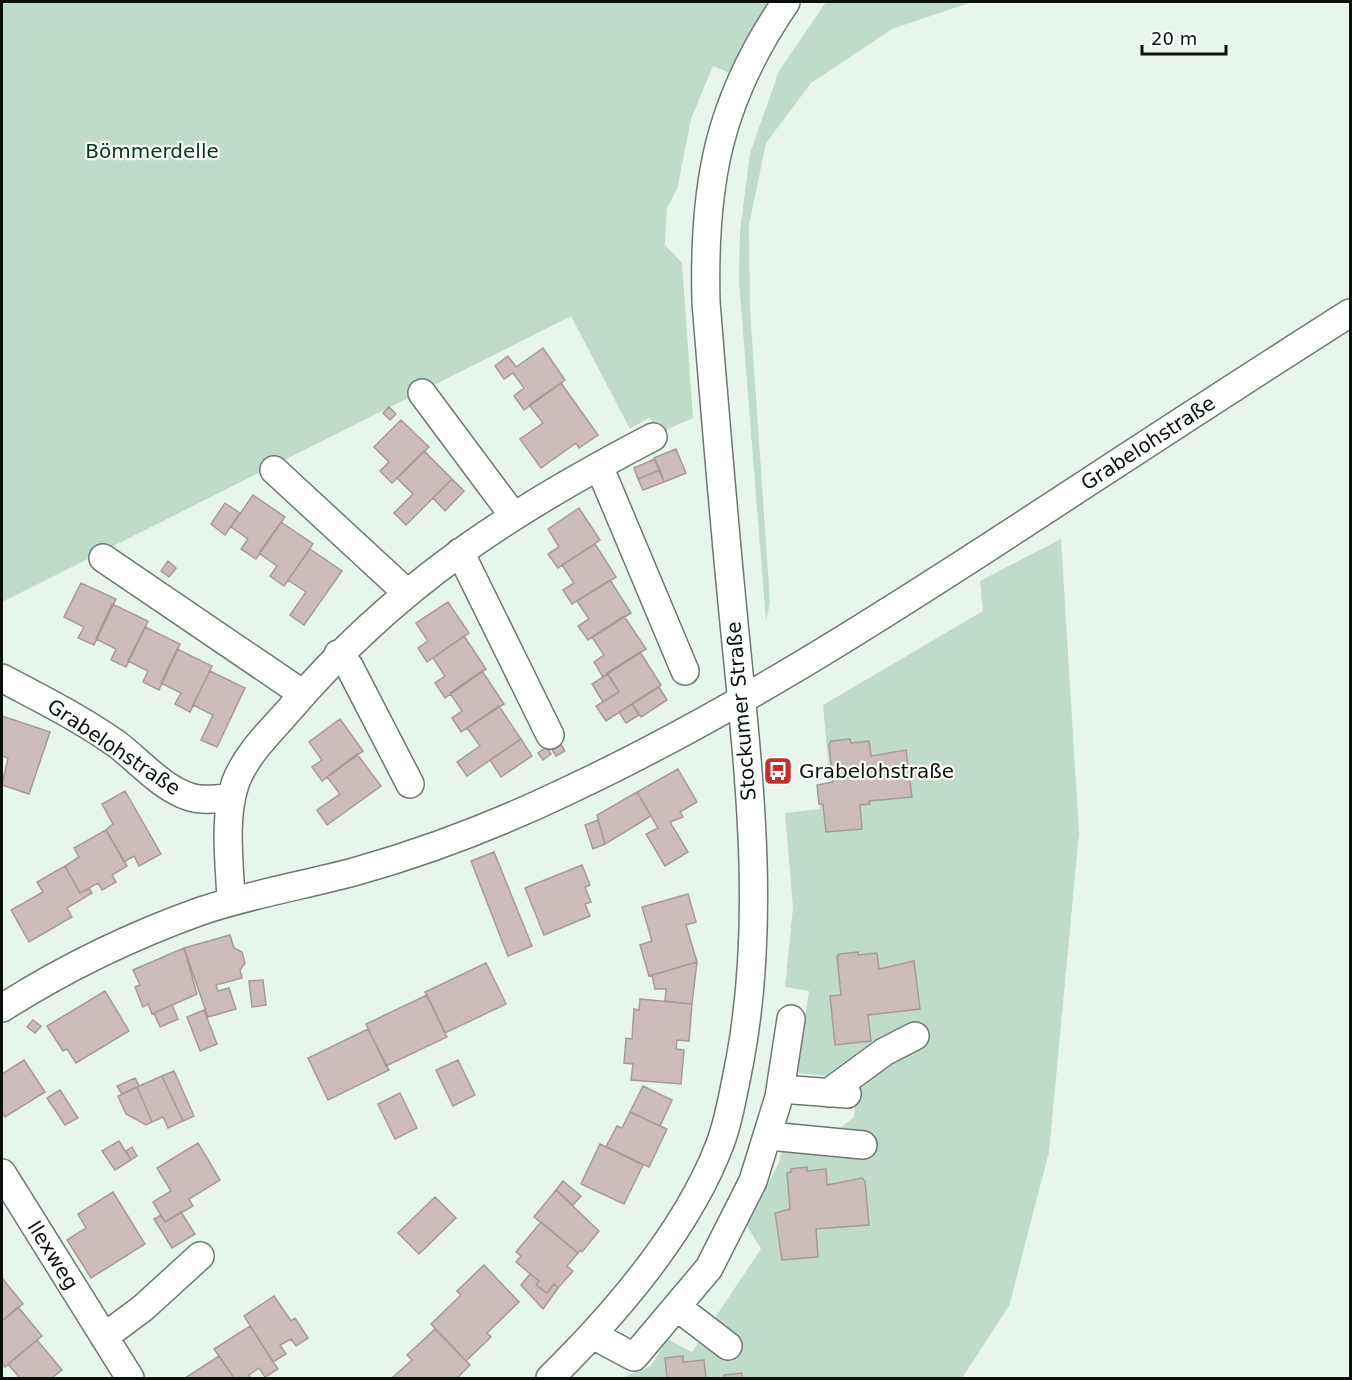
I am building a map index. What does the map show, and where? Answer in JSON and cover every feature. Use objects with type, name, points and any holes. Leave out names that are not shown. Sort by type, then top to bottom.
[{"type":"street","name":"Stockumer Straße","points":[[550,1378],[593,1335],[645,1270],[696,1194],[721,1141],[745,1031],[755,924],[755,881],[742,701],[706,302],[705,243],[715,154],[728,111],[759,42],[786,2]]},
{"type":"street","name":"Grabelohstraße","points":[[2,1008],[103,951],[161,927],[231,902],[362,870],[484,828],[651,752],[742,701],[931,584],[1350,313]]},
{"type":"street","points":[[422,393],[513,515]]},
{"type":"street","points":[[231,902],[229,818],[231,797],[238,776],[253,753],[338,654],[406,592],[513,515],[653,437]]},
{"type":"street","points":[[599,466],[685,671]]},
{"type":"street","points":[[273,470],[406,592]]},
{"type":"street","points":[[460,552],[550,735]]},
{"type":"street","points":[[103,558],[303,694]]},
{"type":"street","points":[[338,654],[349,666],[410,784]]},
{"type":"street","name":"Grabelohstraße","points":[[2,678],[63,711],[118,745],[151,773],[189,797],[220,799],[231,797]]},
{"type":"street","points":[[593,1335],[634,1357],[709,1268],[753,1181],[769,1136],[781,1089],[791,1018]]},
{"type":"street","points":[[781,1089],[841,1094],[884,1052],[915,1036]]},
{"type":"street","points":[[769,1136],[863,1145]]},
{"type":"street","name":"Ilexweg","points":[[2,1173],[130,1378]]},
{"type":"street","points":[[104,1337],[143,1308],[200,1257]]},
{"type":"street","points":[[677,1307],[728,1346]]},
{"type":"green space","name":"Bömmerdelle","points":[[2,2],[775,2],[730,73],[713,66],[691,119],[677,189],[667,208],[665,245],[682,263],[693,418],[657,434],[650,417],[630,429],[571,316],[2,602]]},
{"type":"green space","points":[[826,2],[972,2],[892,29],[811,83],[766,143],[749,225],[750,309],[770,603],[766,621],[739,281],[740,232],[750,153],[779,71]]},
{"type":"green space","points":[[1061,539],[1079,833],[1049,1152],[1009,1306],[962,1378],[622,1378],[651,1366],[667,1339],[692,1352],[761,1249],[747,1226],[779,1162],[788,1122],[838,1130],[854,1117],[858,1079],[796,1073],[809,991],[785,987],[793,907],[785,813],[820,809],[817,785],[830,782],[823,705],[983,611],[980,581]]},
{"type":"building","points":[[543,348],[565,380],[524,410],[514,396],[524,388],[513,373],[504,379],[495,366],[508,356],[516,367]]},
{"type":"building","points":[[561,383],[598,435],[579,448],[576,443],[541,468],[520,439],[543,423],[529,405]]},
{"type":"building","points":[[389,407],[396,414],[390,420],[383,413]]},
{"type":"building","points":[[401,420],[429,447],[392,483],[380,471],[389,462],[374,447]]},
{"type":"building","points":[[676,449],[686,473],[664,482],[654,458]]},
{"type":"building","points":[[424,451],[452,479],[406,525],[394,513],[413,494],[397,478]]},
{"type":"building","points":[[655,459],[660,470],[638,479],[634,468]]},
{"type":"building","points":[[660,470],[664,482],[643,490],[638,479]]},
{"type":"building","points":[[452,479],[464,491],[445,511],[433,498]]},
{"type":"building","points":[[253,495],[285,517],[256,559],[241,549],[248,539],[231,527]]},
{"type":"building","points":[[225,503],[240,513],[225,535],[211,524]]},
{"type":"building","points":[[579,508],[600,540],[558,568],[548,554],[559,547],[548,529]]},
{"type":"building","points":[[281,522],[313,544],[284,586],[270,576],[277,566],[259,553]]},
{"type":"building","points":[[595,544],[616,577],[572,604],[563,590],[574,583],[562,565]]},
{"type":"building","points":[[310,549],[342,571],[304,625],[290,615],[306,592],[288,580]]},
{"type":"building","points":[[168,561],[176,568],[169,577],[161,571]]},
{"type":"building","points":[[610,580],[631,613],[588,640],[578,626],[589,619],[577,601]]},
{"type":"building","points":[[81,583],[116,599],[94,645],[78,638],[84,627],[64,617]]},
{"type":"building","points":[[448,602],[469,633],[427,662],[418,648],[428,641],[416,623]]},
{"type":"building","points":[[112,604],[148,621],[126,667],[111,660],[116,649],[96,639]]},
{"type":"building","points":[[624,616],[646,649],[603,677],[594,662],[604,655],[592,637]]},
{"type":"building","points":[[145,627],[180,644],[159,690],[143,682],[148,671],[128,661]]},
{"type":"building","points":[[464,636],[486,669],[445,698],[435,683],[445,676],[433,658]]},
{"type":"building","points":[[177,649],[212,666],[190,712],[175,704],[181,693],[161,683]]},
{"type":"building","points":[[640,652],[661,685],[606,721],[596,706],[619,692],[607,673]]},
{"type":"building","points":[[210,671],[245,688],[217,747],[201,740],[213,715],[193,705]]},
{"type":"building","points":[[482,671],[504,704],[461,732],[452,718],[462,711],[450,693]]},
{"type":"building","points":[[608,674],[619,692],[603,702],[592,684]]},
{"type":"building","points":[[659,687],[667,700],[641,717],[632,704]]},
{"type":"building","points":[[632,704],[639,715],[626,723],[619,712]]},
{"type":"building","points":[[499,706],[521,739],[467,776],[457,762],[480,746],[467,728]]},
{"type":"building","points":[[2,716],[50,732],[29,794],[2,785],[8,758],[2,756]]},
{"type":"building","points":[[340,719],[363,751],[322,781],[312,767],[322,760],[309,742]]},
{"type":"building","points":[[521,739],[532,756],[501,777],[490,760]]},
{"type":"building","points":[[850,739],[851,743],[869,741],[871,756],[906,750],[912,797],[869,801],[870,804],[860,805],[862,829],[826,832],[823,804],[819,804],[817,785],[833,782],[829,745],[831,741]]},
{"type":"building","points":[[558,740],[565,751],[556,756],[549,745]]},
{"type":"building","points":[[547,747],[551,754],[543,760],[538,753]]},
{"type":"building","points":[[357,754],[381,786],[327,825],[317,810],[340,794],[327,777]]},
{"type":"building","points":[[678,769],[697,802],[680,812],[683,817],[670,822],[688,852],[665,866],[646,834],[658,828],[637,792]]},
{"type":"building","points":[[125,791],[161,854],[139,866],[134,856],[124,862],[106,830],[113,824],[102,804]]},
{"type":"building","points":[[637,792],[651,816],[605,844],[597,815]]},
{"type":"building","points":[[598,820],[605,844],[593,849],[585,825]]},
{"type":"building","points":[[106,830],[127,866],[112,875],[116,882],[102,890],[98,883],[80,893],[65,866],[79,857],[74,848]]},
{"type":"building","points":[[494,852],[532,946],[508,956],[471,861]]},
{"type":"building","points":[[582,865],[590,885],[585,887],[591,902],[585,904],[590,916],[544,935],[525,888]]},
{"type":"building","points":[[65,866],[80,893],[89,888],[92,893],[67,908],[72,917],[29,942],[11,910],[43,892],[37,882]]},
{"type":"building","points":[[688,894],[696,922],[686,925],[697,962],[649,976],[640,945],[652,941],[642,907]]},
{"type":"building","points":[[230,935],[234,948],[242,952],[245,963],[240,970],[242,978],[216,985],[218,991],[229,988],[236,1009],[208,1017],[184,948]]},
{"type":"building","points":[[184,948],[197,994],[152,1014],[148,1004],[143,1007],[135,987],[140,985],[133,970]]},
{"type":"building","points":[[858,952],[858,955],[877,953],[879,969],[914,961],[920,1009],[868,1015],[871,1041],[835,1045],[830,996],[841,995],[837,957],[839,954]]},
{"type":"building","points":[[697,962],[692,1004],[665,1001],[666,989],[655,989],[652,975]]},
{"type":"building","points":[[486,963],[506,1004],[445,1033],[425,992]]},
{"type":"building","points":[[263,980],[266,1005],[252,1007],[249,981]]},
{"type":"building","points":[[105,991],[129,1031],[76,1063],[67,1049],[63,1051],[47,1026]]},
{"type":"building","points":[[427,995],[447,1037],[386,1066],[366,1024]]},
{"type":"building","points":[[640,999],[692,1004],[689,1041],[677,1040],[676,1049],[684,1050],[681,1084],[631,1080],[633,1064],[624,1063],[626,1038],[632,1039],[634,1009],[639,1010]]},
{"type":"building","points":[[172,1005],[178,1019],[160,1027],[154,1013]]},
{"type":"building","points":[[204,1010],[217,1044],[200,1051],[187,1017]]},
{"type":"building","points":[[33,1020],[41,1026],[35,1033],[27,1027]]},
{"type":"building","points":[[368,1029],[389,1070],[328,1100],[308,1058]]},
{"type":"building","points":[[24,1060],[45,1092],[5,1117],[2,1112],[2,1074]]},
{"type":"building","points":[[458,1060],[475,1095],[453,1106],[436,1070]]},
{"type":"building","points":[[174,1071],[194,1116],[183,1121],[162,1076]]},
{"type":"building","points":[[162,1076],[183,1121],[168,1128],[163,1117],[152,1122],[137,1087]]},
{"type":"building","points":[[135,1078],[139,1086],[122,1094],[117,1086]]},
{"type":"building","points":[[643,1086],[672,1100],[660,1126],[630,1112]]},
{"type":"building","points":[[137,1087],[152,1122],[146,1125],[126,1114],[118,1096]]},
{"type":"building","points":[[60,1090],[78,1118],[65,1125],[47,1098]]},
{"type":"building","points":[[400,1093],[417,1128],[395,1139],[378,1104]]},
{"type":"building","points":[[630,1112],[667,1129],[649,1167],[606,1147],[617,1126],[622,1128]]},
{"type":"building","points":[[119,1141],[131,1160],[115,1170],[102,1151]]},
{"type":"building","points":[[198,1143],[220,1180],[189,1199],[193,1206],[165,1222],[153,1202],[171,1191],[157,1168]]},
{"type":"building","points":[[600,1144],[643,1165],[624,1204],[581,1184]]},
{"type":"building","points":[[132,1147],[137,1156],[131,1160],[126,1151]]},
{"type":"building","points":[[807,1167],[807,1171],[826,1169],[827,1185],[862,1178],[865,1181],[869,1225],[816,1229],[818,1257],[782,1260],[775,1213],[790,1209],[787,1173],[791,1172],[791,1169]]},
{"type":"building","points":[[563,1181],[581,1196],[573,1205],[556,1190]]},
{"type":"building","points":[[556,1190],[599,1231],[582,1252],[580,1250],[578,1253],[534,1217]]},
{"type":"building","points":[[113,1192],[145,1244],[91,1278],[67,1240],[86,1228],[78,1214]]},
{"type":"building","points":[[435,1197],[456,1218],[419,1254],[398,1233]]},
{"type":"building","points":[[181,1212],[195,1234],[172,1248],[154,1219],[161,1215],[165,1222]]},
{"type":"building","points":[[541,1222],[578,1253],[567,1266],[573,1271],[558,1288],[554,1284],[547,1293],[536,1285],[539,1281],[516,1262],[521,1256],[516,1252]]},
{"type":"building","points":[[484,1265],[519,1302],[487,1333],[491,1337],[466,1361],[431,1324],[461,1295],[457,1291]]},
{"type":"building","points":[[530,1274],[539,1281],[536,1285],[547,1293],[554,1284],[558,1288],[543,1309],[521,1285]]},
{"type":"building","points":[[2,1278],[23,1304],[2,1321]]},
{"type":"building","points":[[274,1296],[291,1321],[295,1318],[308,1338],[296,1346],[291,1339],[280,1345],[286,1354],[273,1362],[244,1316]]},
{"type":"building","points":[[18,1307],[42,1336],[5,1367],[2,1363],[2,1321]]},
{"type":"building","points":[[250,1326],[278,1369],[265,1377],[259,1368],[249,1375],[251,1378],[234,1378],[214,1349]]},
{"type":"building","points":[[435,1329],[470,1365],[457,1378],[392,1378],[412,1360],[407,1355]]},
{"type":"building","points":[[37,1340],[62,1370],[52,1378],[20,1378],[8,1364]]},
{"type":"building","points":[[219,1356],[234,1378],[185,1378]]},
{"type":"building","points":[[683,1356],[683,1362],[704,1360],[706,1378],[667,1378],[665,1358]]},
{"type":"building","points":[[742,1373],[742,1378],[724,1378],[724,1375]]},
{"type":"place","name":"Grabelohstraße","points":[[778,771]]}]
